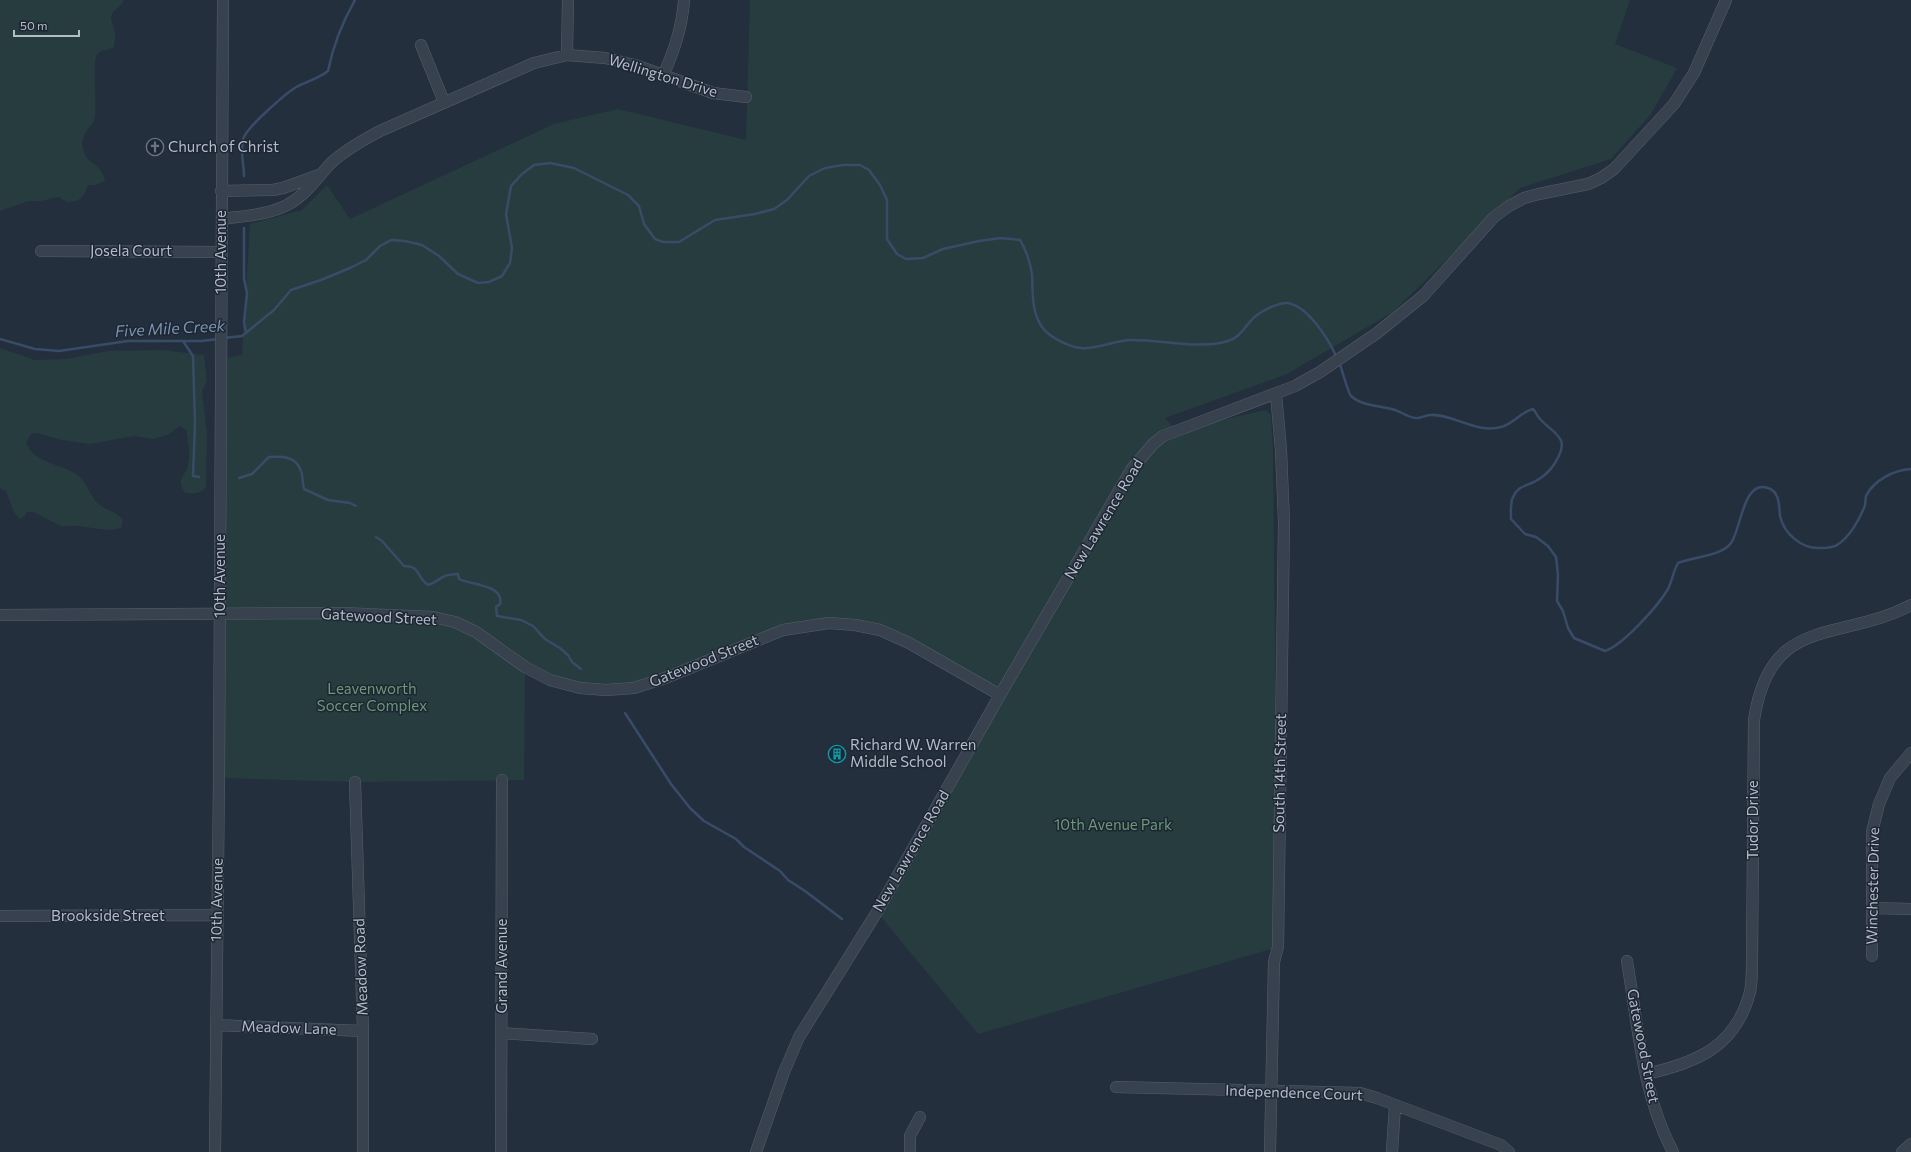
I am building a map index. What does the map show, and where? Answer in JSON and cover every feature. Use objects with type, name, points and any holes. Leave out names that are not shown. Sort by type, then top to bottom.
[{"type":"street","name":"10th Avenue","points":[[215,1152],[220,613],[223,0]]},
{"type":"street","points":[[567,55],[568,0]]},
{"type":"street","points":[[663,76],[675,48],[683,16],[684,0]]},
{"type":"street","name":"New Lawrence Road","points":[[756,1152],[784,1072],[799,1037],[877,912],[1130,470],[1153,444],[1176,430],[1276,394],[1320,372],[1377,334],[1424,296],[1494,217],[1509,206],[1524,198],[1588,184],[1601,178],[1614,169],[1674,104],[1694,73],[1726,0]]},
{"type":"street","points":[[421,45],[444,102]]},
{"type":"street","name":"Wellington Drive","points":[[222,219],[261,214],[286,205],[302,196],[332,162],[358,143],[380,131],[534,63],[567,55],[605,58],[635,65],[713,93],[746,97]]},
{"type":"street","name":"Wellington Drive","points":[[221,191],[273,190],[283,188],[322,174]]},
{"type":"street","name":"Josela Court","points":[[41,251],[221,252]]},
{"type":"street","name":"South 14th Street","points":[[1270,1152],[1274,962],[1278,939],[1284,522],[1281,450],[1276,394]]},
{"type":"street","name":"Tudor Drive","points":[[1646,1074],[1672,1069],[1694,1061],[1710,1052],[1726,1038],[1740,1018],[1750,992],[1752,962],[1754,720],[1757,697],[1766,676],[1776,660],[1789,648],[1816,634],[1872,621],[1911,605]]},
{"type":"street","name":"Gatewood Street","points":[[0,615],[220,613],[350,614],[433,617],[455,622],[476,632],[525,667],[550,680],[580,688],[606,690],[634,688],[668,677],[783,630],[829,623],[854,625],[880,630],[909,643],[1000,695]]},
{"type":"street","name":"Winchester Drive","points":[[1872,956],[1872,832],[1879,804],[1890,778],[1911,753]]},
{"type":"street","name":"Grand Avenue","points":[[501,1152],[502,780]]},
{"type":"street","name":"Meadow Road","points":[[355,782],[363,1031],[363,1152]]},
{"type":"street","points":[[1872,908],[1911,909]]},
{"type":"street","name":"Brookside Street","points":[[0,916],[216,915]]},
{"type":"street","name":"Gatewood Street","points":[[1627,961],[1650,1095],[1661,1125],[1674,1152]]},
{"type":"street","name":"Meadow Lane","points":[[216,1025],[363,1031]]},
{"type":"street","points":[[502,1033],[592,1039]]},
{"type":"street","name":"Independence Court","points":[[1116,1087],[1360,1093],[1501,1145],[1509,1152]]},
{"type":"street","points":[[1392,1152],[1395,1105]]},
{"type":"street","points":[[910,1152],[910,1136],[920,1117]]},
{"type":"street","points":[[1902,1152],[1911,1144]]},
{"type":"green space","points":[[0,0],[124,0],[122,4],[113,12],[111,17],[115,31],[114,47],[97,54],[95,66],[95,116],[92,124],[84,136],[82,146],[88,159],[101,170],[105,181],[96,185],[88,185],[84,195],[77,201],[67,202],[58,197],[41,201],[28,201],[0,211]]},
{"type":"green space","points":[[750,0],[1630,0],[1615,44],[1677,68],[1651,114],[1611,159],[1520,188],[1393,312],[1287,374],[1165,418],[1176,430],[1266,410],[1271,415],[1273,450],[1278,947],[978,1034],[877,912],[999,695],[880,630],[806,625],[634,688],[580,688],[525,667],[524,780],[355,782],[219,778],[221,359],[242,355],[250,224],[302,210],[327,185],[350,219],[554,124],[618,109],[746,140]]},
{"type":"green space","points":[[0,348],[35,360],[67,359],[108,351],[162,350],[204,355],[207,381],[202,391],[207,433],[206,487],[199,492],[194,493],[185,493],[182,488],[181,481],[187,470],[189,452],[186,430],[180,426],[169,434],[154,439],[134,436],[90,444],[62,440],[37,433],[31,434],[26,443],[36,456],[73,472],[80,477],[97,502],[103,507],[117,514],[123,520],[121,528],[106,530],[77,526],[62,527],[34,512],[27,512],[24,517],[20,519],[14,512],[6,491],[0,488]]},
{"type":"waterway","points":[[244,176],[242,148],[243,139],[246,134],[252,126],[277,102],[298,86],[317,78],[328,71],[338,35],[355,0]]},
{"type":"waterway","name":"Five Mile Creek","points":[[224,338],[242,336],[274,310],[291,290],[350,268],[366,260],[380,246],[391,240],[405,241],[422,245],[439,256],[458,274],[478,283],[489,282],[502,276],[510,263],[512,248],[506,214],[511,186],[522,174],[534,165],[550,163],[574,168],[628,195],[639,206],[644,224],[655,239],[663,242],[679,242],[715,220],[755,214],[774,209],[787,200],[809,176],[825,168],[843,165],[860,165],[869,170],[880,185],[887,200],[887,239],[897,254],[906,259],[923,258],[943,249],[979,241],[1001,238],[1020,240],[1030,265],[1032,274],[1033,301],[1038,321],[1045,331],[1065,344],[1086,348],[1098,347],[1129,340],[1217,344],[1237,337],[1257,315],[1276,305],[1288,303],[1296,306],[1311,317],[1324,334],[1337,358]]},
{"type":"waterway","points":[[244,228],[244,279],[247,293],[244,322],[246,333]]},
{"type":"waterway","name":"Five Mile Creek","points":[[0,339],[35,349],[59,351],[128,341],[201,341],[219,339]]},
{"type":"waterway","points":[[183,341],[193,356],[195,424],[193,476],[199,477]]},
{"type":"waterway","name":"Five Mile Creek","points":[[1339,362],[1351,396],[1361,402],[1390,408],[1410,417],[1419,418],[1428,415],[1438,415],[1483,428],[1501,427],[1533,409],[1540,419],[1560,438],[1562,448],[1553,466],[1546,474],[1522,487],[1515,494],[1511,502],[1511,519],[1525,534],[1536,537],[1548,546],[1556,557],[1558,575],[1557,601],[1563,611],[1568,628],[1574,638],[1605,651],[1621,641],[1640,624],[1656,605],[1668,589],[1678,563],[1721,551],[1731,543],[1744,507],[1753,491],[1760,487],[1768,488],[1775,493],[1779,504],[1782,523],[1785,529],[1800,543],[1813,548],[1828,548],[1837,545],[1846,538],[1865,507],[1866,496],[1874,485],[1891,474],[1898,471],[1911,469]]},
{"type":"waterway","points":[[239,478],[252,474],[269,457],[284,457],[296,462],[299,466],[302,473],[304,489],[328,500],[350,503],[356,506]]},
{"type":"waterway","points":[[376,537],[382,541],[404,566],[409,566],[416,570],[424,582],[428,585],[436,582],[444,576],[458,574],[459,579],[485,586],[497,592],[500,597],[500,604],[496,607],[497,616],[521,620],[533,626],[545,639],[568,655],[572,662],[581,669]]},
{"type":"waterway","points":[[625,713],[671,784],[690,808],[704,821],[736,839],[744,847],[780,871],[788,880],[842,919]]},
{"type":"place","name":"Church of Christ","points":[[155,147]]},
{"type":"place","name":"Richard W. Warren Middle School","points":[[837,754]]},
{"type":"park label","name":"Leavenworth Soccer Complex","points":[[372,698]]},
{"type":"park label","name":"10th Avenue Park","points":[[1113,825]]}]
